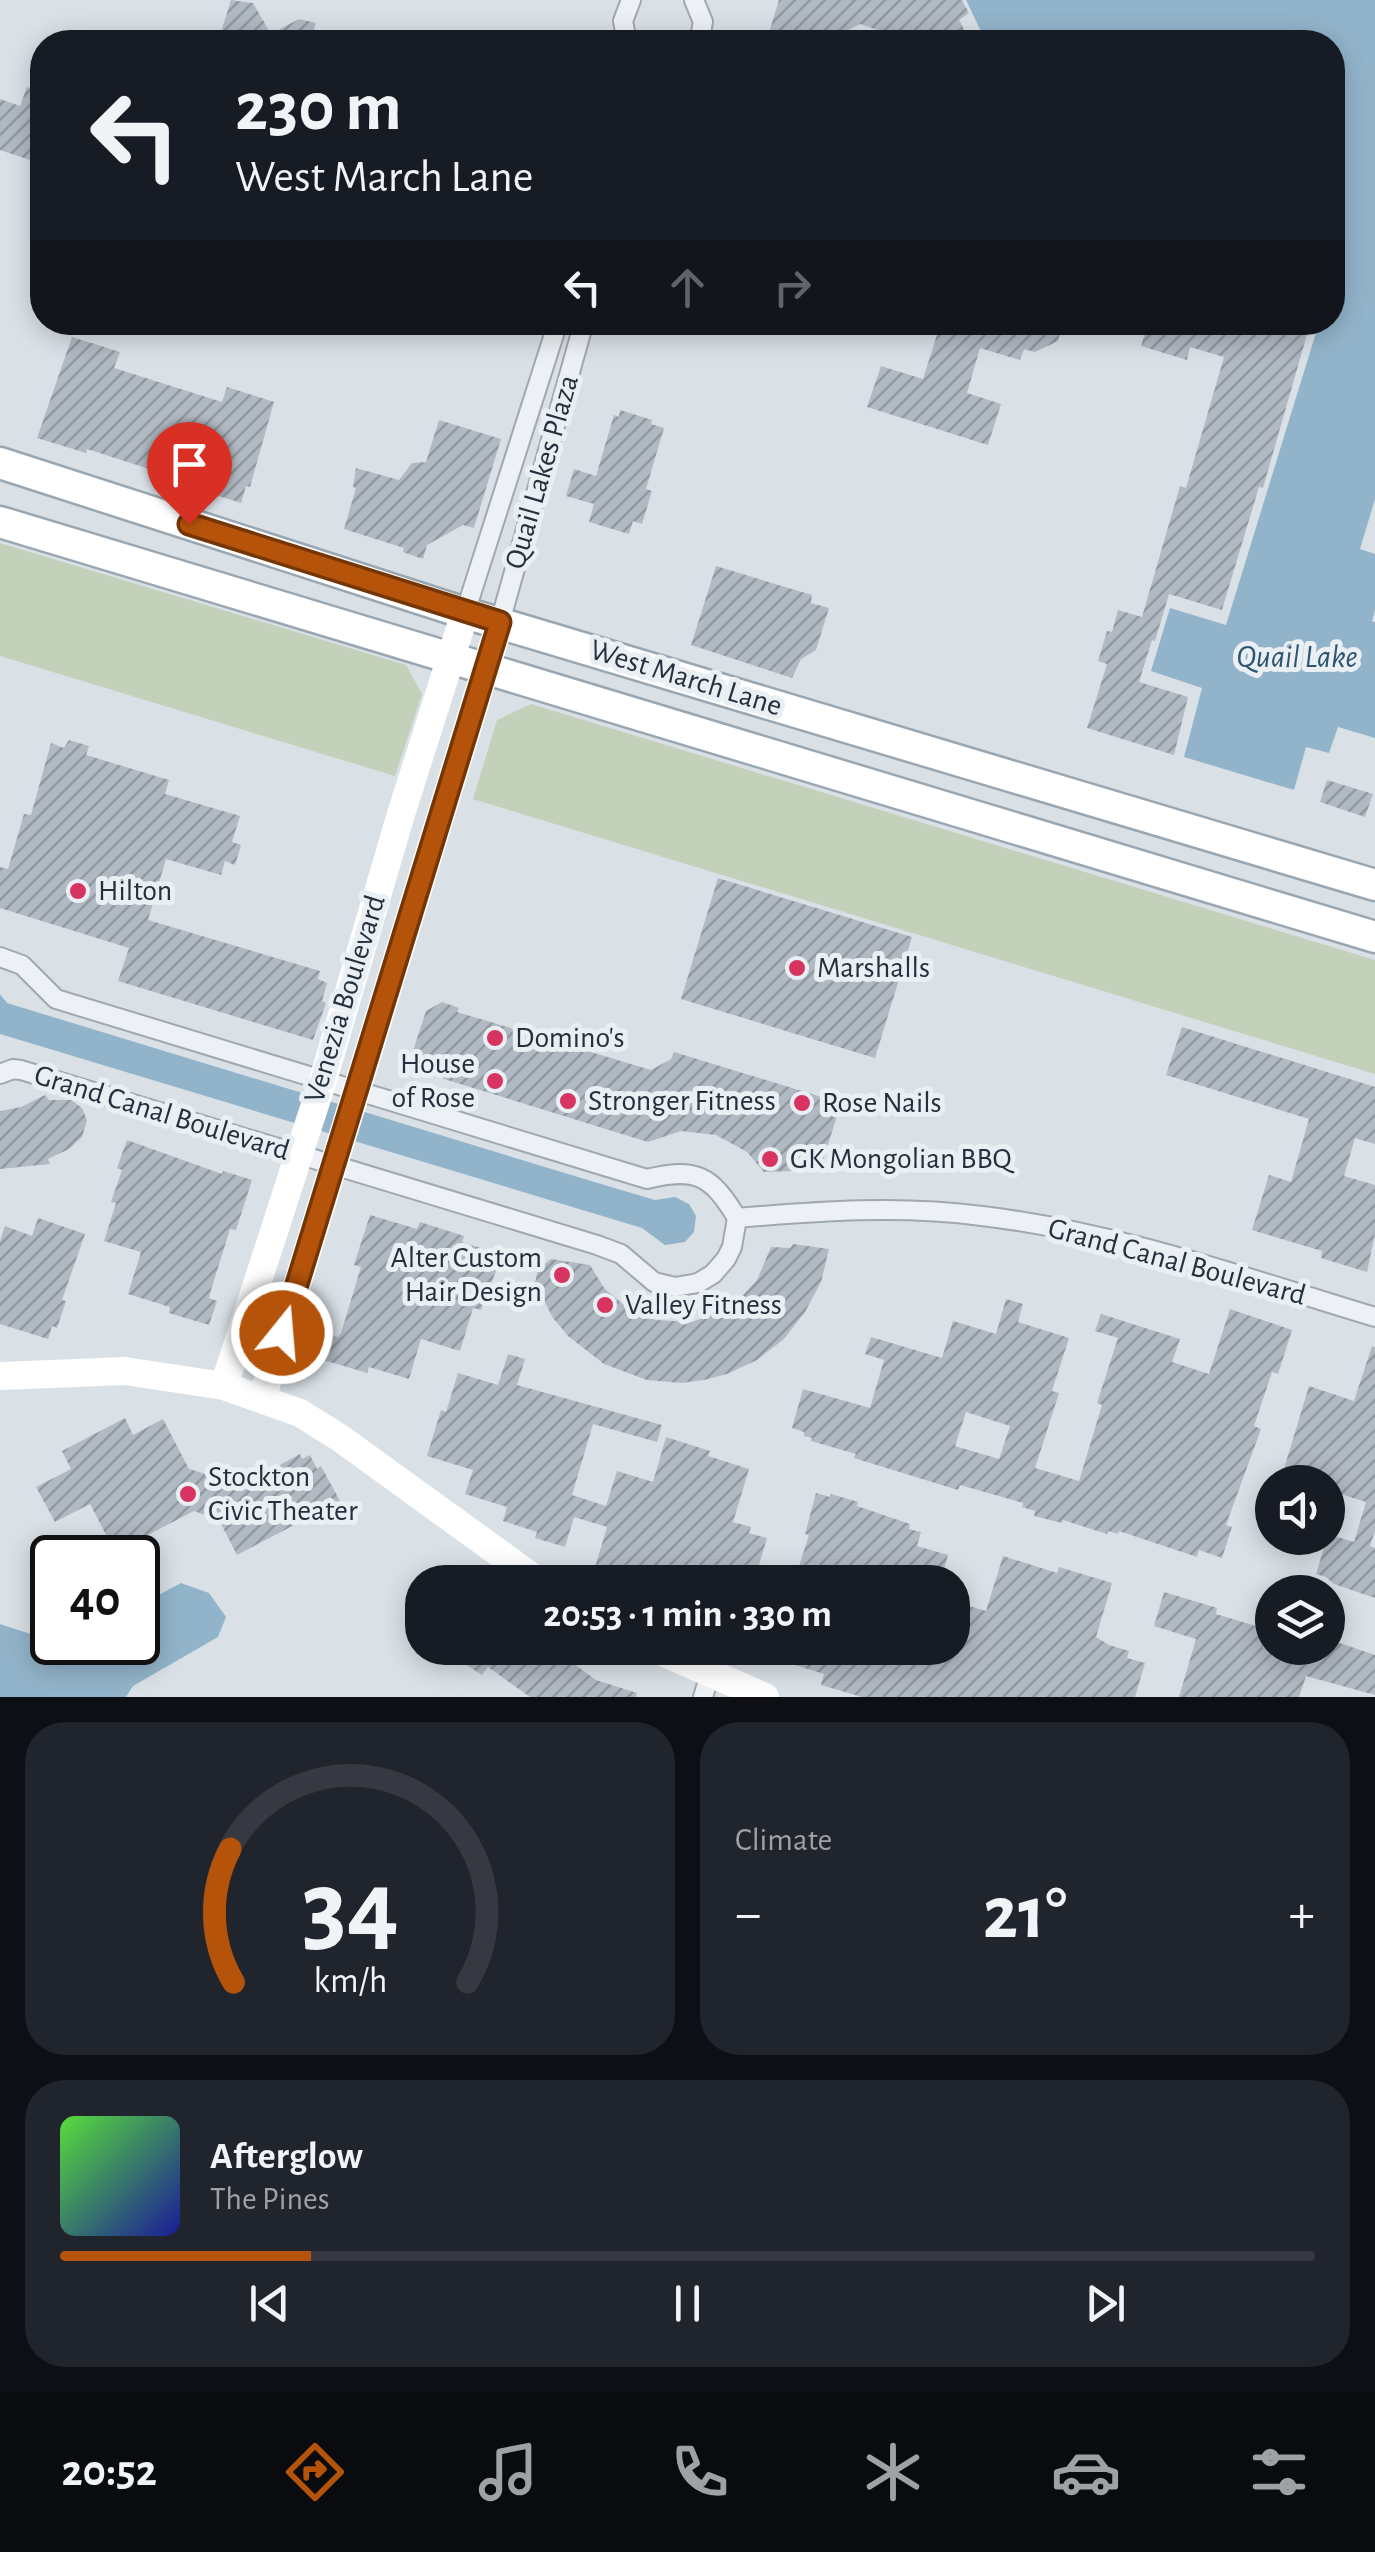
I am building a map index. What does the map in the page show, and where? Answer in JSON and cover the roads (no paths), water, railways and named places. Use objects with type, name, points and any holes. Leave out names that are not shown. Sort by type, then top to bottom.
[{"type":"main road","name":"West March Lane","points":[[0,464],[465,612],[1375,885]]},
{"type":"main road","name":"West March Lane","points":[[0,522],[1375,938]]},
{"type":"street","points":[[625,30],[623,21],[632,0]]},
{"type":"street","points":[[694,0],[704,22],[702,30]]},
{"type":"street","name":"Quail Lakes Plaza","points":[[465,612],[554,335]]},
{"type":"street","name":"Quail Lakes Plaza","points":[[500,622],[580,335]]},
{"type":"street","name":"Venezia Boulevard","points":[[224,1386],[465,612]]},
{"type":"street","name":"Venezia Boulevard","points":[[262,1400],[500,622]]},
{"type":"street","points":[[425,742],[460,751]]},
{"type":"street","points":[[0,957],[22,965],[56,998],[647,1179],[672,1173],[700,1176],[722,1193],[737,1218]]},
{"type":"street","name":"Grand Canal Boulevard","points":[[0,1074],[13,1068],[21,1070],[597,1245],[621,1254],[644,1277],[665,1286],[698,1283],[713,1274],[732,1247],[737,1218],[891,1210],[995,1218],[1071,1230],[1148,1248],[1375,1317]]},
{"type":"street","points":[[0,1376],[124,1371],[224,1386],[300,1414],[340,1438],[514,1565]]},
{"type":"street","points":[[677,1665],[706,1686],[765,1697]]},
{"type":"water","name":"Quail Lake","points":[[966,0],[1375,0],[1375,499],[1360,549],[1375,554],[1375,738],[1338,727],[1329,753],[1306,747],[1294,790],[1184,757],[1202,688],[1151,671],[1170,608],[1226,625],[1315,335],[1345,335],[1345,30],[980,30]]},
{"type":"water","points":[[0,994],[7,1003],[591,1181],[655,1200],[675,1197],[689,1204],[696,1216],[694,1232],[685,1242],[665,1245],[642,1228],[0,1034]]},
{"type":"water","points":[[181,1583],[209,1593],[226,1617],[218,1637],[133,1686],[126,1697],[0,1697],[0,1624],[30,1634],[30,1665],[160,1665],[160,1594]]},
{"type":"place","name":"Hilton","points":[[78,891]]},
{"type":"place","name":"Marshalls","points":[[797,968]]},
{"type":"place","name":"Domino's","points":[[495,1038]]},
{"type":"place","name":"House of Rose","points":[[495,1081]]},
{"type":"place","name":"Stronger Fitness","points":[[568,1101]]},
{"type":"place","name":"Rose Nails","points":[[802,1103]]},
{"type":"place","name":"GK Mongolian BBQ","points":[[770,1159]]},
{"type":"place","name":"Alter Custom Hair Design","points":[[562,1275]]},
{"type":"place","name":"Valley Fitness","points":[[605,1305]]},
{"type":"place","name":"Stockton Civic Theater","points":[[188,1494]]}]
